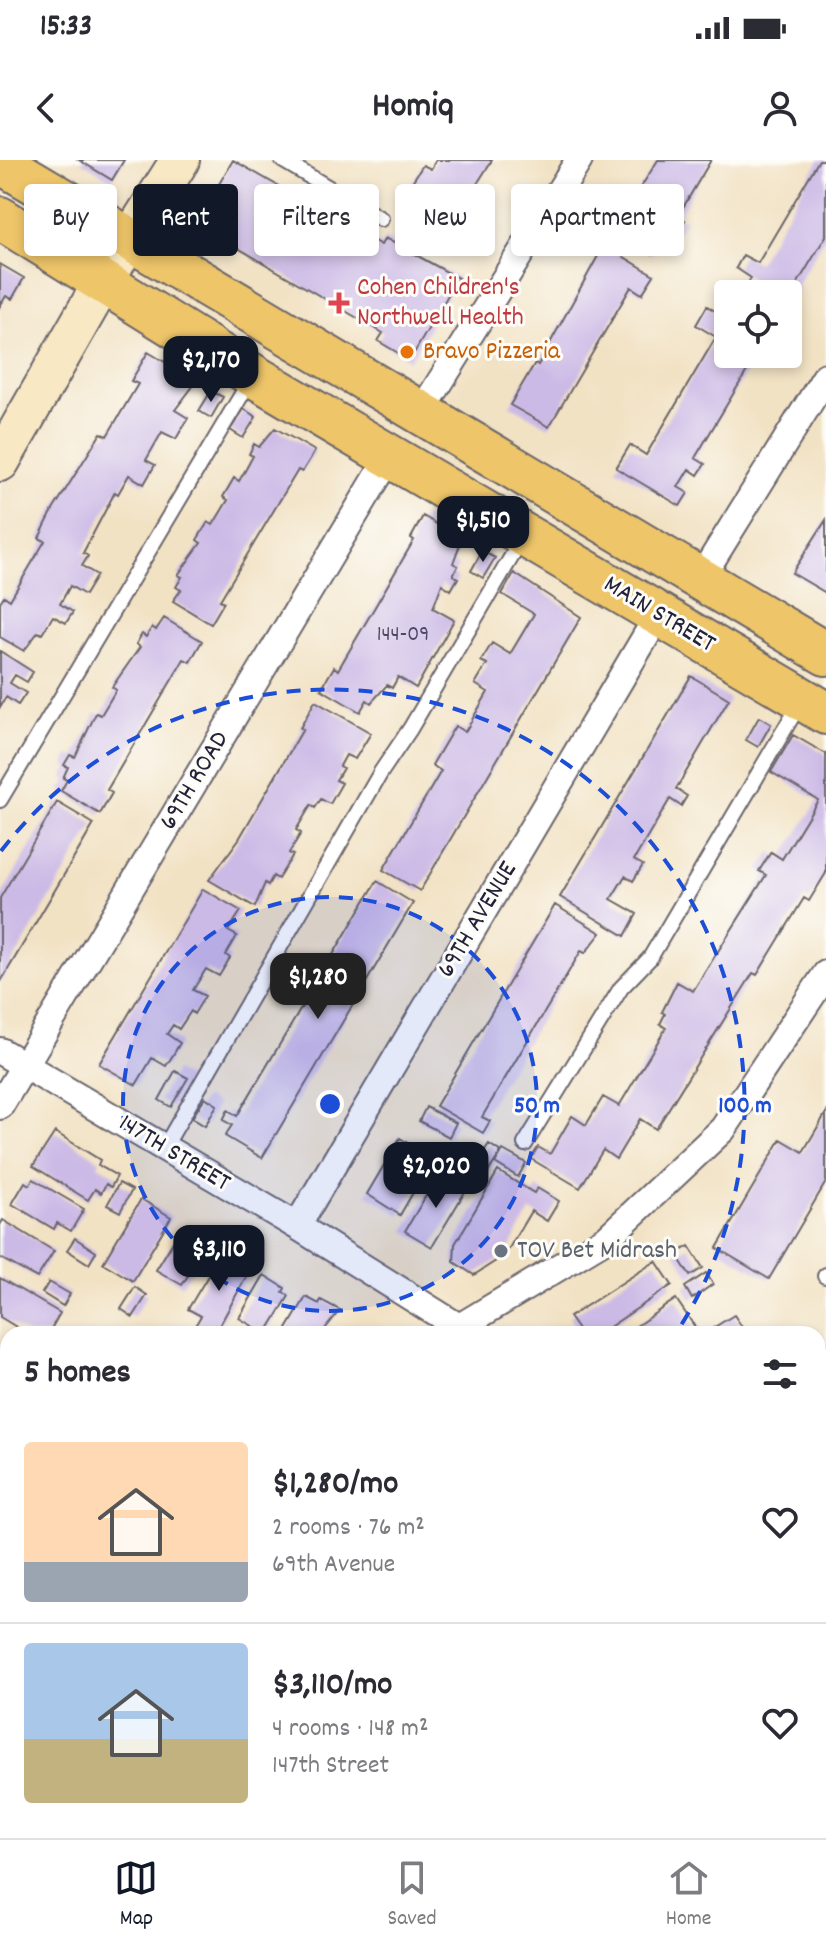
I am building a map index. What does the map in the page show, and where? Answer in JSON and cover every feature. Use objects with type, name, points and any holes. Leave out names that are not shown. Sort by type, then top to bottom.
[{"type":"main road","name":"MAIN STREET","points":[[0,162],[826,654]]},
{"type":"main road","name":"MAIN STREET","points":[[0,218],[254,376],[814,706]]},
{"type":"street","points":[[0,462],[103,282],[180,160]]},
{"type":"street","points":[[420,414],[579,160]]},
{"type":"street","points":[[700,579],[826,376]]},
{"type":"street","name":"69TH ROAD","points":[[0,1106],[390,456]]},
{"type":"street","name":"69TH AVENUE","points":[[297,1226],[659,614]]},
{"type":"street","points":[[468,1326],[607,1238],[723,1129],[826,974]]},
{"type":"street","name":"147TH STREET","points":[[0,1051],[297,1226],[450,1326]]},
{"type":"lane","points":[[282,160],[381,219]]},
{"type":"lane","points":[[0,800],[254,376]]},
{"type":"lane","points":[[164,1148],[381,772],[525,535]]},
{"type":"lane","points":[[525,1144],[621,988],[650,958],[814,706]]},
{"type":"building","points":[[79,160],[124,160],[112,180]]},
{"type":"building","points":[[233,160],[275,184],[254,184],[254,256],[379,256],[379,244],[385,238],[395,243],[395,256],[418,256],[458,278],[410,360],[378,341],[383,333],[238,248],[238,184],[219,184]]},
{"type":"building","points":[[436,160],[492,160],[477,184],[412,182],[423,165],[431,169]]},
{"type":"building","points":[[658,160],[711,160],[684,206],[684,184],[643,184]]},
{"type":"building","points":[[819,160],[826,160],[826,236],[800,280],[750,280],[736,268],[743,255],[758,263]]},
{"type":"building","points":[[598,256],[622,256],[654,275],[642,294],[631,287],[549,427],[510,405],[535,363],[538,365]]},
{"type":"building","points":[[0,264],[24,278],[12,299],[6,296],[0,306]]},
{"type":"building","points":[[707,306],[714,310],[714,336],[696,325]]},
{"type":"building","points":[[714,340],[714,368],[749,368],[695,458],[705,464],[698,475],[689,469],[678,487],[688,493],[680,506],[616,468],[630,445],[646,455]]},
{"type":"building","points":[[148,352],[197,381],[175,410],[188,418],[176,439],[162,432],[146,460],[155,465],[144,484],[129,475],[118,494],[115,492],[83,553],[88,556],[82,566],[97,575],[85,595],[70,586],[60,604],[73,612],[66,623],[53,616],[42,634],[38,632],[24,651],[0,637],[0,602],[4,596],[10,600],[45,541],[39,538],[53,510],[101,433],[107,436],[138,384],[131,381]]},
{"type":"building","points":[[211,391],[223,397],[211,418],[199,411]]},
{"type":"building","points":[[244,409],[256,417],[243,438],[230,430]]},
{"type":"building","points":[[275,428],[315,451],[302,472],[298,470],[220,600],[224,602],[211,624],[173,601],[181,590],[176,587],[182,577],[178,575],[201,543],[197,540],[208,522],[213,525],[228,500],[223,497],[234,478],[239,481],[246,469],[253,456],[249,454],[254,444],[259,447]]},
{"type":"building","points":[[423,516],[462,539],[453,563],[458,566],[453,575],[458,578],[451,590],[442,584],[433,608],[454,620],[416,688],[398,677],[392,688],[387,685],[371,703],[367,700],[360,712],[321,689],[334,667],[338,670],[414,540],[411,538]]},
{"type":"building","points":[[826,520],[826,593],[792,573]]},
{"type":"building","points":[[482,551],[495,558],[483,578],[471,571]]},
{"type":"building","points":[[514,573],[581,617],[420,891],[383,870],[441,771],[432,765],[455,726],[465,732],[488,692],[475,684],[487,664],[481,661],[492,643],[510,654],[534,614],[502,594]]},
{"type":"building","points":[[164,618],[202,641],[190,662],[184,659],[107,790],[112,793],[100,814],[61,791],[67,780],[63,778],[68,767],[64,765],[70,755],[75,757],[96,713],[101,715],[116,690],[112,687],[140,647],[136,644],[142,634],[146,637],[152,627],[156,630]]},
{"type":"building","points":[[0,651],[33,672],[27,682],[15,675],[10,683],[26,693],[18,705],[6,697],[0,707]]},
{"type":"building","points":[[691,676],[729,699],[676,789],[687,796],[681,806],[670,799],[634,860],[643,865],[633,881],[625,876],[611,899],[637,914],[625,936],[560,897]]},
{"type":"building","points":[[315,701],[371,733],[355,759],[346,755],[336,780],[342,783],[330,804],[321,799],[315,808],[311,805],[296,830],[301,833],[289,853],[293,855],[278,879],[273,876],[268,885],[265,883],[255,907],[209,880],[239,839],[303,729],[300,728]]},
{"type":"building","points":[[759,717],[771,724],[758,747],[746,740]]},
{"type":"building","points":[[793,735],[826,754],[826,873],[809,901],[804,898],[757,975],[753,973],[656,1129],[640,1119],[616,1159],[603,1150],[580,1188],[531,1159],[538,1147],[550,1154],[572,1116],[586,1125],[603,1097],[619,1106],[666,1028],[660,1024],[665,1014],[662,1012],[677,982],[693,991],[766,875],[759,871],[771,852],[782,859],[818,800],[771,772]]},
{"type":"building","points":[[57,802],[94,824],[0,983],[0,898]]},
{"type":"building","points":[[377,881],[413,903],[262,1158],[225,1136],[232,1125],[223,1120],[228,1110],[237,1116]]},
{"type":"building","points":[[203,889],[241,911],[228,931],[237,936],[226,955],[230,958],[219,976],[206,969],[193,990],[205,996],[194,1014],[191,1011],[179,1029],[173,1025],[167,1034],[180,1043],[166,1066],[152,1058],[136,1085],[99,1064]]},
{"type":"building","points":[[555,905],[601,933],[585,953],[581,951],[482,1117],[490,1121],[483,1133],[436,1106]]},
{"type":"building","points":[[175,1071],[188,1078],[171,1107],[159,1100]]},
{"type":"building","points":[[205,1097],[217,1105],[205,1126],[192,1118]]},
{"type":"building","points":[[426,1107],[456,1123],[449,1137],[419,1121]]},
{"type":"building","points":[[826,1113],[826,1182],[769,1279],[717,1248],[781,1139],[803,1152]]},
{"type":"building","points":[[55,1132],[100,1160],[98,1165],[117,1176],[111,1187],[106,1184],[101,1193],[95,1189],[88,1200],[33,1166]]},
{"type":"building","points":[[400,1138],[421,1151],[423,1146],[436,1153],[400,1215],[367,1194]]},
{"type":"building","points":[[489,1144],[501,1152],[487,1174],[474,1166]]},
{"type":"building","points":[[503,1150],[526,1163],[518,1177],[495,1163]]},
{"type":"building","points":[[498,1171],[534,1193],[537,1188],[559,1201],[547,1221],[531,1211],[505,1255],[474,1275],[454,1262],[455,1244]]},
{"type":"building","points":[[439,1174],[466,1190],[432,1247],[405,1231]]},
{"type":"building","points":[[33,1179],[84,1209],[71,1231],[57,1223],[54,1229],[12,1204],[25,1182],[29,1185]]},
{"type":"building","points":[[119,1183],[132,1190],[120,1212],[107,1205]]},
{"type":"building","points":[[141,1199],[171,1217],[133,1281],[103,1263]]},
{"type":"building","points":[[3,1220],[54,1251],[37,1278],[0,1258],[0,1225]]},
{"type":"building","points":[[182,1227],[203,1239],[201,1244],[206,1247],[182,1285],[156,1270]]},
{"type":"building","points":[[75,1238],[96,1252],[89,1264],[67,1250]]},
{"type":"building","points":[[689,1246],[703,1268],[690,1276],[676,1254]]},
{"type":"building","points":[[224,1249],[252,1266],[219,1326],[195,1326],[201,1316],[188,1309]]},
{"type":"building","points":[[656,1261],[672,1285],[611,1326],[575,1326],[569,1317]]},
{"type":"building","points":[[706,1273],[713,1284],[692,1299],[685,1287]]},
{"type":"building","points":[[264,1275],[285,1288],[283,1292],[289,1296],[271,1326],[252,1326],[239,1318]]},
{"type":"building","points":[[0,1278],[60,1313],[53,1326],[15,1326],[0,1317]]},
{"type":"building","points":[[49,1282],[70,1294],[63,1306],[42,1293]]},
{"type":"building","points":[[135,1287],[147,1295],[133,1317],[121,1309]]},
{"type":"building","points":[[306,1297],[319,1304],[321,1300],[340,1310],[327,1326],[289,1326]]},
{"type":"building","points":[[676,1299],[694,1326],[636,1326]]},
{"type":"building","points":[[734,1315],[741,1326],[716,1326]]},
{"type":"place","name":"Cohen Children's Northwell Health","points":[[339,303]]},
{"type":"place","name":"Bravo Pizzeria","points":[[407,352]]},
{"type":"place","name":"TOV Bet Midrash","points":[[501,1251]]}]
